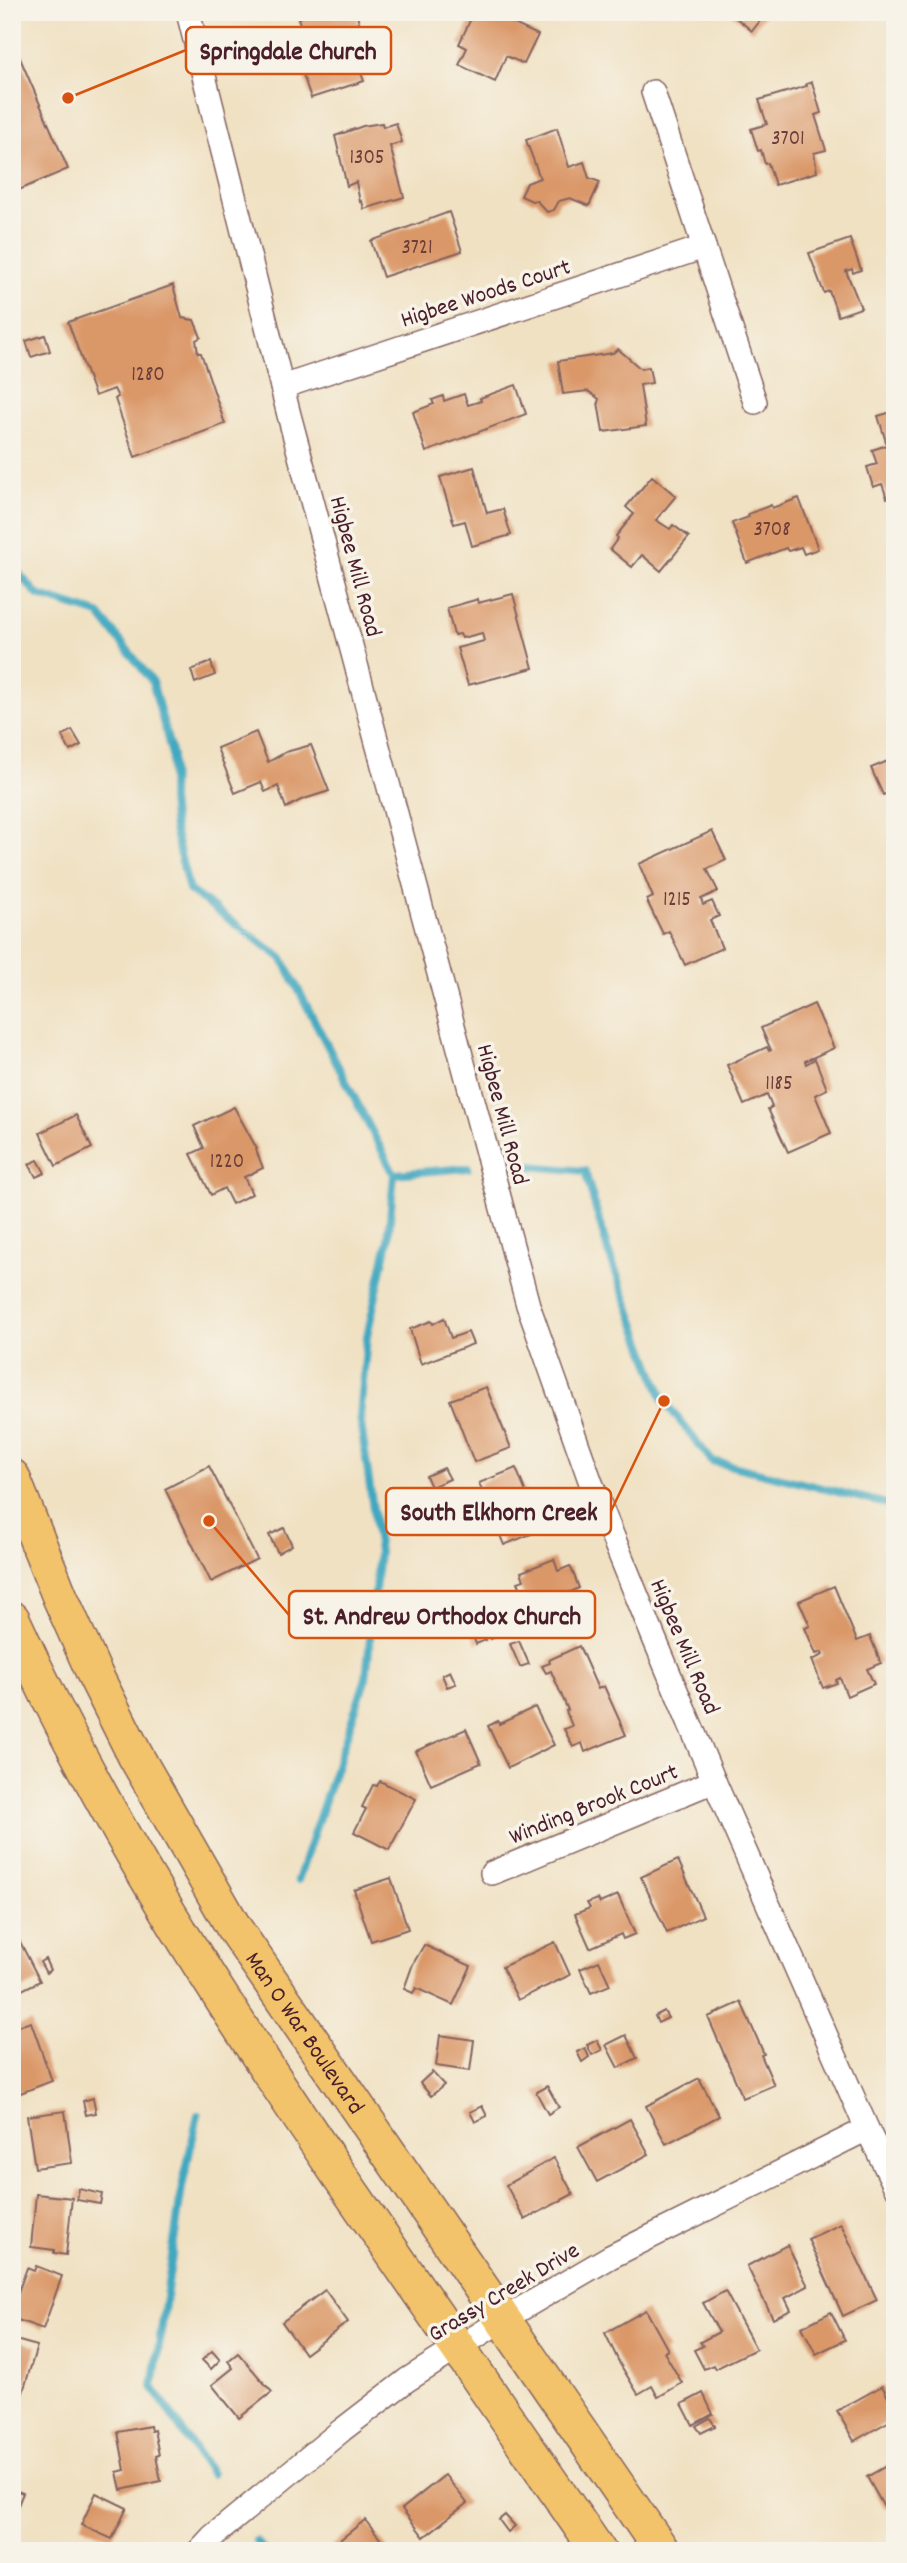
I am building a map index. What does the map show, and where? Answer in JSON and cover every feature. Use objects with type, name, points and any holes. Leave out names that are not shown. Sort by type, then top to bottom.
[{"type":"main road","name":"Man O War Boulevard","points":[[12,1477],[94,1673],[135,1755],[234,1928],[662,2551]]},
{"type":"main road","name":"Man O War Boulevard","points":[[12,1619],[68,1737],[168,1915],[272,2077],[598,2551]]},
{"type":"street","name":"Higbee Mill Road","points":[[188,12],[282,387],[528,1305],[591,1483],[714,1781],[867,2129],[895,2186]]},
{"type":"street","points":[[653,92],[755,402]]},
{"type":"street","name":"Higbee Woods Court","points":[[282,387],[704,247]]},
{"type":"street","name":"Winding Brook Court","points":[[492,1873],[714,1781]]},
{"type":"street","name":"Grassy Creek Drive","points":[[199,2551],[212,2537],[342,2430],[407,2380],[610,2257],[867,2129]]},
{"type":"building","points":[[315,12],[356,12],[369,56],[356,60],[364,81],[311,98],[301,69],[316,64],[298,18]]},
{"type":"building","points":[[474,12],[488,12],[538,35],[524,64],[506,56],[495,82],[459,65],[467,48],[459,44]]},
{"type":"building","points":[[729,12],[767,12],[752,31]]},
{"type":"building","points":[[16,49],[68,169],[12,193],[12,51]]},
{"type":"building","points":[[812,82],[821,113],[815,115],[826,150],[814,153],[817,172],[775,185],[768,163],[765,164],[761,150],[758,151],[751,129],[767,124],[759,100],[807,86],[806,84]]},
{"type":"building","points":[[382,123],[383,127],[396,123],[402,142],[390,146],[404,197],[364,209],[356,182],[347,186],[335,136],[363,126]]},
{"type":"building","points":[[557,128],[569,167],[584,162],[589,178],[600,182],[589,206],[570,198],[559,201],[554,210],[547,212],[536,200],[521,196],[527,183],[540,178],[526,140]]},
{"type":"building","points":[[449,212],[462,251],[383,277],[371,241]]},
{"type":"building","points":[[850,239],[861,270],[853,273],[852,269],[846,271],[861,308],[838,316],[829,291],[824,293],[809,253]]},
{"type":"building","points":[[173,285],[182,318],[194,320],[201,337],[196,340],[198,353],[201,353],[225,424],[135,457],[115,399],[118,397],[114,389],[95,396],[68,322]]},
{"type":"building","points":[[45,335],[50,351],[31,357],[26,341]]},
{"type":"building","points":[[618,349],[641,369],[649,367],[652,383],[640,385],[646,426],[603,432],[599,399],[588,391],[563,394],[558,361],[613,353]]},
{"type":"building","points":[[516,385],[526,414],[426,452],[413,412],[434,404],[432,400],[443,396],[444,401],[464,394],[468,405]]},
{"type":"building","points":[[895,411],[895,495],[887,498],[882,484],[873,487],[867,467],[877,464],[872,450],[887,445],[878,416]]},
{"type":"building","points":[[474,467],[487,513],[503,509],[511,535],[472,546],[465,521],[454,524],[440,477]]},
{"type":"building","points":[[652,476],[676,496],[656,520],[670,529],[673,525],[689,537],[661,571],[642,555],[632,567],[610,549],[618,538],[616,536],[634,514],[626,507]]},
{"type":"building","points":[[799,498],[818,549],[804,554],[801,547],[788,551],[786,548],[747,563],[732,523],[771,505],[772,508]]},
{"type":"building","points":[[513,594],[533,668],[468,685],[457,648],[484,641],[482,633],[462,638],[460,634],[454,635],[447,608],[477,599],[478,603]]},
{"type":"building","points":[[211,662],[215,675],[195,683],[191,670]]},
{"type":"building","points":[[72,730],[81,745],[70,751],[62,736]]},
{"type":"building","points":[[256,732],[268,762],[286,752],[311,745],[329,791],[286,808],[278,786],[265,792],[261,782],[235,793],[217,748]]},
{"type":"building","points":[[895,758],[895,790],[883,795],[871,768]]},
{"type":"building","points":[[712,831],[726,860],[707,869],[718,891],[701,899],[703,905],[712,901],[719,916],[710,920],[722,948],[685,965],[669,931],[663,934],[648,903],[647,900],[653,897],[639,864]]},
{"type":"building","points":[[814,1004],[834,1048],[805,1061],[806,1064],[815,1059],[827,1089],[815,1095],[831,1133],[788,1152],[768,1109],[772,1107],[767,1095],[744,1105],[727,1065],[767,1047],[771,1050],[761,1028]]},
{"type":"building","points":[[234,1107],[257,1149],[263,1168],[244,1177],[252,1194],[232,1204],[224,1188],[211,1195],[191,1154],[204,1148],[194,1126]]},
{"type":"building","points":[[76,1115],[92,1148],[56,1166],[40,1133]]},
{"type":"building","points":[[38,1160],[45,1173],[36,1177],[29,1164]]},
{"type":"building","points":[[444,1318],[451,1338],[468,1332],[473,1344],[421,1364],[410,1329],[431,1321],[433,1324]]},
{"type":"building","points":[[486,1387],[511,1448],[474,1462],[450,1400]]},
{"type":"building","points":[[209,1466],[257,1559],[211,1582],[165,1489]]},
{"type":"building","points":[[444,1468],[450,1479],[431,1487],[426,1476]]},
{"type":"building","points":[[516,1468],[541,1530],[504,1545],[479,1483]]},
{"type":"building","points":[[284,1528],[292,1545],[278,1553],[269,1535]]},
{"type":"building","points":[[554,1559],[558,1571],[570,1566],[574,1575],[579,1588],[568,1593],[572,1604],[540,1617],[537,1608],[534,1610],[539,1617],[491,1639],[481,1613],[524,1596],[518,1582],[524,1580],[521,1572]]},
{"type":"building","points":[[834,1586],[857,1641],[870,1636],[881,1663],[867,1669],[874,1684],[847,1696],[840,1678],[836,1680],[837,1683],[823,1688],[812,1660],[823,1655],[822,1652],[816,1654],[805,1628],[810,1626],[799,1601]]},
{"type":"building","points":[[482,1629],[486,1640],[476,1644],[471,1632]]},
{"type":"building","points":[[519,1641],[529,1664],[520,1667],[510,1644]]},
{"type":"building","points":[[579,1646],[598,1689],[604,1686],[626,1735],[585,1752],[582,1743],[573,1747],[564,1729],[572,1726],[566,1711],[568,1710],[551,1671],[546,1673],[542,1666]]},
{"type":"building","points":[[450,1671],[456,1684],[447,1687],[442,1675]]},
{"type":"building","points":[[535,1707],[554,1745],[508,1768],[488,1726],[498,1721],[499,1724]]},
{"type":"building","points":[[466,1729],[481,1763],[431,1785],[416,1751]]},
{"type":"building","points":[[380,1781],[416,1799],[389,1850],[354,1832],[366,1809],[362,1807],[373,1785],[377,1786]]},
{"type":"building","points":[[678,1860],[703,1916],[667,1933],[641,1877]]},
{"type":"building","points":[[391,1878],[408,1929],[371,1941],[354,1890]]},
{"type":"building","points":[[618,1895],[635,1934],[623,1939],[621,1934],[590,1948],[575,1914],[590,1908],[587,1903],[598,1899],[600,1903]]},
{"type":"building","points":[[12,1926],[40,1981],[12,1995]]},
{"type":"building","points":[[555,1942],[570,1975],[518,2000],[502,1967]]},
{"type":"building","points":[[424,1945],[471,1966],[453,2005],[416,1988],[413,1993],[404,1989],[413,1964]]},
{"type":"building","points":[[45,1959],[50,1970],[46,1973],[40,1962]]},
{"type":"building","points":[[599,1961],[610,1985],[591,1993],[580,1969]]},
{"type":"building","points":[[741,2002],[764,2054],[761,2055],[774,2085],[743,2098],[708,2017]]},
{"type":"building","points":[[664,2011],[668,2018],[658,2023],[655,2016]]},
{"type":"building","points":[[31,2022],[52,2081],[18,2094],[12,2078],[12,2028]]},
{"type":"building","points":[[440,2035],[474,2040],[470,2071],[436,2066]]},
{"type":"building","points":[[626,2035],[637,2058],[618,2068],[606,2045]]},
{"type":"building","points":[[597,2040],[602,2050],[592,2055],[587,2045]]},
{"type":"building","points":[[585,2048],[589,2057],[582,2062],[577,2052]]},
{"type":"building","points":[[432,2072],[444,2085],[431,2096],[420,2083]]},
{"type":"building","points":[[699,2078],[719,2116],[666,2144],[646,2106]]},
{"type":"building","points":[[547,2086],[559,2107],[548,2114],[536,2092]]},
{"type":"building","points":[[93,2098],[96,2113],[86,2115],[83,2101]]},
{"type":"building","points":[[482,2106],[487,2116],[475,2122],[470,2112]]},
{"type":"building","points":[[65,2111],[72,2163],[35,2168],[27,2116]]},
{"type":"building","points":[[630,2119],[649,2154],[597,2182],[578,2147]]},
{"type":"building","points":[[554,2158],[573,2194],[525,2220],[506,2185]]},
{"type":"building","points":[[79,2189],[102,2194],[100,2204],[77,2200]]},
{"type":"building","points":[[36,2194],[72,2198],[66,2255],[54,2253],[54,2250],[31,2247]]},
{"type":"building","points":[[841,2224],[877,2300],[843,2316],[808,2239]]},
{"type":"building","points":[[787,2245],[808,2286],[785,2298],[791,2310],[773,2319],[747,2266]]},
{"type":"building","points":[[36,2266],[62,2276],[43,2329],[12,2318],[12,2308],[27,2268],[34,2271]]},
{"type":"building","points":[[325,2290],[348,2322],[305,2354],[282,2322]]},
{"type":"building","points":[[725,2291],[756,2349],[715,2369],[713,2365],[704,2369],[694,2350],[703,2346],[700,2342],[719,2332],[703,2303]]},
{"type":"building","points":[[646,2310],[668,2350],[664,2352],[682,2383],[658,2397],[652,2386],[638,2394],[605,2333]]},
{"type":"building","points":[[831,2312],[845,2340],[816,2354],[802,2327]]},
{"type":"building","points":[[12,2339],[37,2346],[21,2399],[12,2396]]},
{"type":"building","points":[[212,2351],[220,2360],[211,2369],[202,2360]]},
{"type":"building","points":[[238,2353],[272,2392],[239,2418],[212,2385],[233,2368],[228,2361]]},
{"type":"building","points":[[882,2386],[890,2401],[895,2399],[895,2418],[854,2441],[837,2411]]},
{"type":"building","points":[[703,2393],[713,2414],[693,2425],[682,2404]]},
{"type":"building","points":[[710,2418],[715,2426],[701,2433],[696,2426]]},
{"type":"building","points":[[150,2426],[151,2431],[154,2430],[159,2455],[156,2456],[161,2481],[121,2490],[117,2472],[125,2470],[118,2432]]},
{"type":"building","points":[[895,2461],[895,2503],[885,2509],[867,2477]]},
{"type":"building","points":[[445,2475],[467,2503],[424,2537],[402,2509]]},
{"type":"building","points":[[12,2489],[23,2493],[16,2510],[12,2508]]},
{"type":"building","points":[[96,2493],[127,2508],[112,2539],[81,2525]]},
{"type":"building","points":[[505,2515],[515,2526],[508,2532],[499,2520]]},
{"type":"building","points":[[365,2520],[388,2549],[386,2551],[326,2551]]},
{"type":"waterway","points":[[12,566],[38,595],[99,614],[152,681],[172,755],[171,799],[174,829],[189,890],[282,958],[394,1174],[468,1168]]},
{"type":"waterway","points":[[508,1164],[585,1171],[608,1251],[664,1401],[712,1461],[895,1506]]},
{"type":"waterway","points":[[298,1880],[366,1678],[379,1552],[360,1417],[367,1336],[388,1241],[394,1174]]},
{"type":"waterway","points":[[198,2115],[182,2187],[153,2387],[211,2474]]},
{"type":"waterway","points":[[256,2541],[263,2551]]},
{"type":"place","name":"Springdale Church","points":[[68,98]]},
{"type":"place","name":"South Elkhorn Creek","points":[[664,1401]]},
{"type":"place","name":"St. Andrew Orthodox Church","points":[[209,1521]]}]
